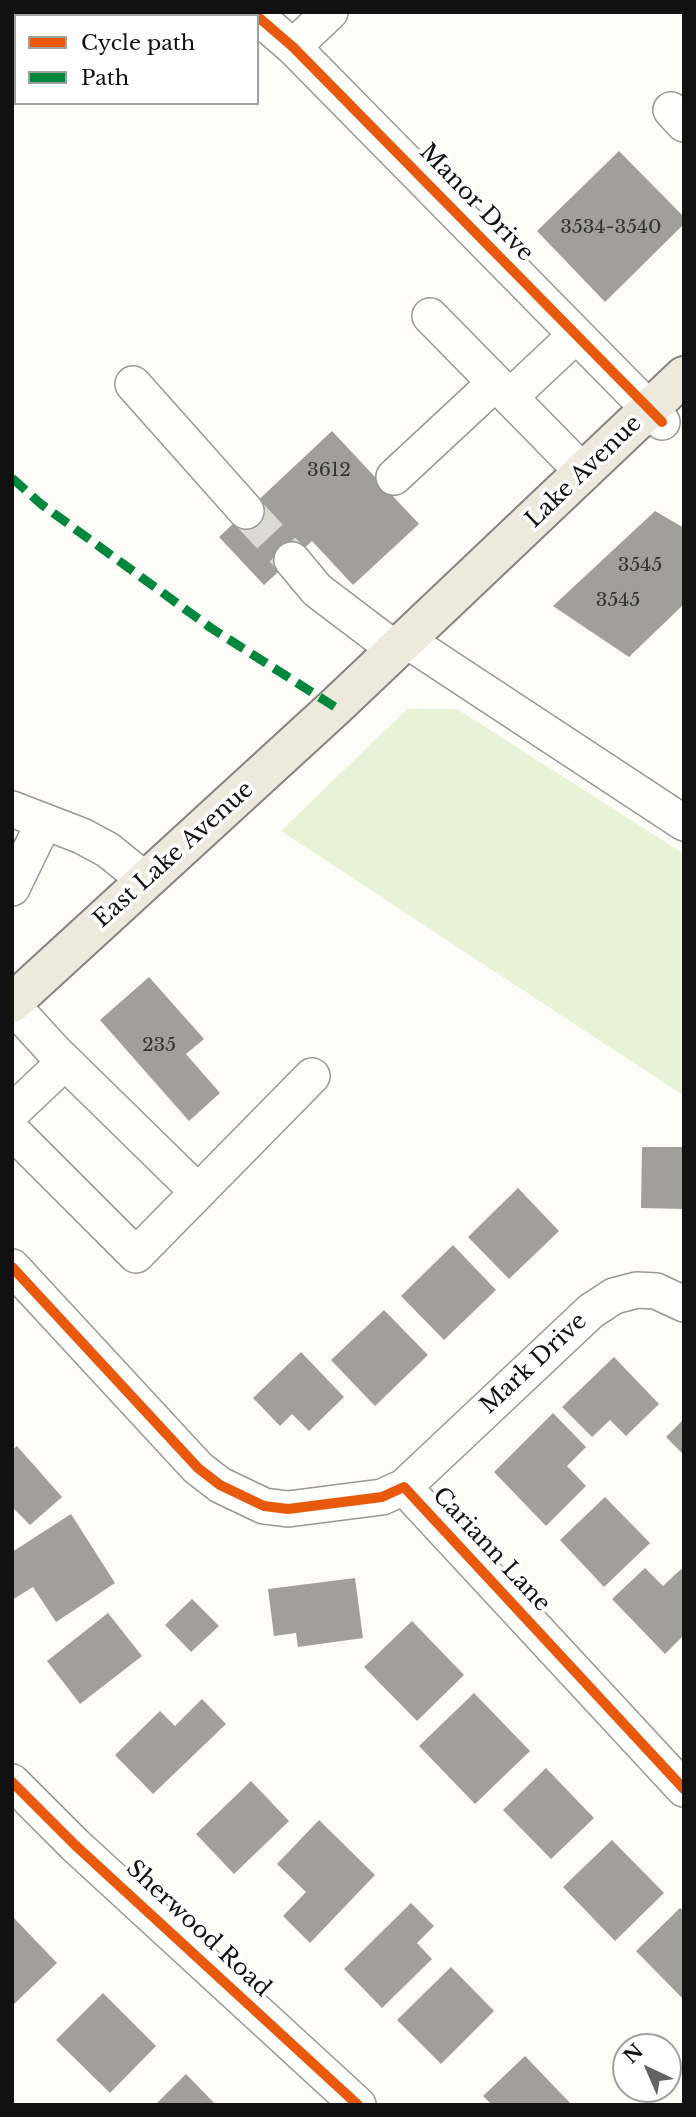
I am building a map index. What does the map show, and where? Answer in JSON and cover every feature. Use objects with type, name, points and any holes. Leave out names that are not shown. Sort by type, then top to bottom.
[{"type":"main road","name":"Lake Avenue","points":[[484,568],[665,413],[684,376]]},
{"type":"main road","name":"Lake Avenue","points":[[335,707],[584,473],[665,413]]},
{"type":"main road","name":"East Lake Avenue","points":[[12,1004],[335,707]]},
{"type":"street","points":[[293,47],[330,12]]},
{"type":"street","name":"Manor Drive","points":[[259,18],[293,47],[576,335],[665,413]]},
{"type":"street","points":[[430,316],[584,473]]},
{"type":"street","points":[[394,477],[502,390],[576,335]]},
{"type":"street","points":[[133,384],[246,511]]},
{"type":"street","points":[[292,560],[317,590],[684,823]]},
{"type":"street","points":[[12,809],[108,850],[145,880]]},
{"type":"street","points":[[12,888],[44,822]]},
{"type":"street","points":[[12,1004],[65,1062],[198,1192]]},
{"type":"street","points":[[12,1112],[65,1062]]},
{"type":"street","points":[[12,1131],[135,1255],[312,1076]]},
{"type":"street","name":"Cariann Lane","points":[[12,1266],[198,1468],[220,1485],[264,1506],[288,1509],[369,1500],[404,1487],[684,1789]]},
{"type":"street","name":"Mark Drive","points":[[404,1487],[599,1306],[614,1296],[637,1290],[656,1291],[684,1304]]},
{"type":"street","name":"Sherwood Road","points":[[12,1782],[75,1845],[358,2105]]},
{"type":"green space","points":[[407,709],[457,709],[684,854],[684,1096],[281,831]]},
{"type":"building","points":[[619,151],[684,217],[684,224],[605,302],[537,231]]},
{"type":"building","points":[[332,431],[419,524],[353,585],[312,541],[264,585],[219,537]]},
{"type":"building","points":[[655,511],[684,528],[684,604],[629,657],[553,606]]},
{"type":"building","points":[[149,977],[204,1039],[186,1054],[220,1093],[189,1121],[100,1020]]},
{"type":"building","points":[[642,1147],[684,1147],[684,1209],[641,1208]]},
{"type":"building","points":[[518,1188],[559,1231],[509,1279],[468,1237]]},
{"type":"building","points":[[453,1245],[496,1290],[444,1340],[401,1296]]},
{"type":"building","points":[[384,1310],[428,1355],[375,1406],[331,1360]]},
{"type":"building","points":[[301,1352],[344,1397],[309,1431],[292,1414],[280,1426],[253,1398]]},
{"type":"building","points":[[614,1357],[659,1404],[626,1436],[610,1420],[592,1437],[562,1407]]},
{"type":"building","points":[[553,1413],[586,1447],[567,1466],[586,1486],[546,1526],[494,1472]]},
{"type":"building","points":[[684,1419],[684,1455],[666,1437]]},
{"type":"building","points":[[17,1446],[62,1497],[30,1525],[12,1507],[12,1450]]},
{"type":"building","points":[[605,1497],[650,1543],[604,1587],[560,1540]]},
{"type":"building","points":[[71,1514],[115,1583],[56,1622],[33,1587],[12,1600],[12,1552]]},
{"type":"building","points":[[645,1568],[663,1586],[681,1569],[684,1572],[684,1635],[665,1654],[612,1599]]},
{"type":"building","points":[[355,1578],[363,1638],[298,1647],[296,1633],[274,1636],[268,1589]]},
{"type":"building","points":[[192,1599],[219,1626],[191,1652],[165,1625]]},
{"type":"building","points":[[108,1613],[142,1656],[80,1704],[47,1661]]},
{"type":"building","points":[[412,1621],[464,1675],[417,1721],[364,1667]]},
{"type":"building","points":[[474,1693],[530,1751],[475,1804],[419,1746]]},
{"type":"building","points":[[202,1699],[226,1724],[153,1794],[115,1755],[160,1711],[175,1726]]},
{"type":"building","points":[[546,1768],[594,1818],[551,1859],[503,1810]]},
{"type":"building","points":[[251,1781],[289,1821],[234,1874],[196,1834]]},
{"type":"building","points":[[319,1820],[375,1875],[310,1943],[283,1916],[306,1892],[277,1864]]},
{"type":"building","points":[[612,1840],[664,1893],[615,1941],[563,1887]]},
{"type":"building","points":[[411,1903],[434,1926],[417,1943],[432,1959],[382,2008],[344,1969]]},
{"type":"building","points":[[680,1908],[684,1912],[684,2000],[636,1951]]},
{"type":"building","points":[[12,1916],[57,1963],[12,2006]]},
{"type":"building","points":[[451,1967],[494,2011],[441,2064],[397,2020]]},
{"type":"building","points":[[103,1993],[156,2046],[110,2093],[56,2040]]},
{"type":"building","points":[[525,2056],[572,2105],[492,2105],[483,2096]]},
{"type":"building","points":[[186,2074],[216,2105],[155,2105]]},
{"type":"tunnel","points":[[246,511],[292,560]]},
{"type":"marked path","points":[[12,478],[41,504],[211,628],[335,707]]},
{"type":"cycle path","points":[[259,18],[293,47],[662,422]]},
{"type":"cycle path","points":[[12,1267],[198,1468],[220,1485],[264,1506],[288,1509],[382,1497],[404,1487],[684,1789]]},
{"type":"cycle path","points":[[12,1782],[75,1845],[358,2105]]}]
